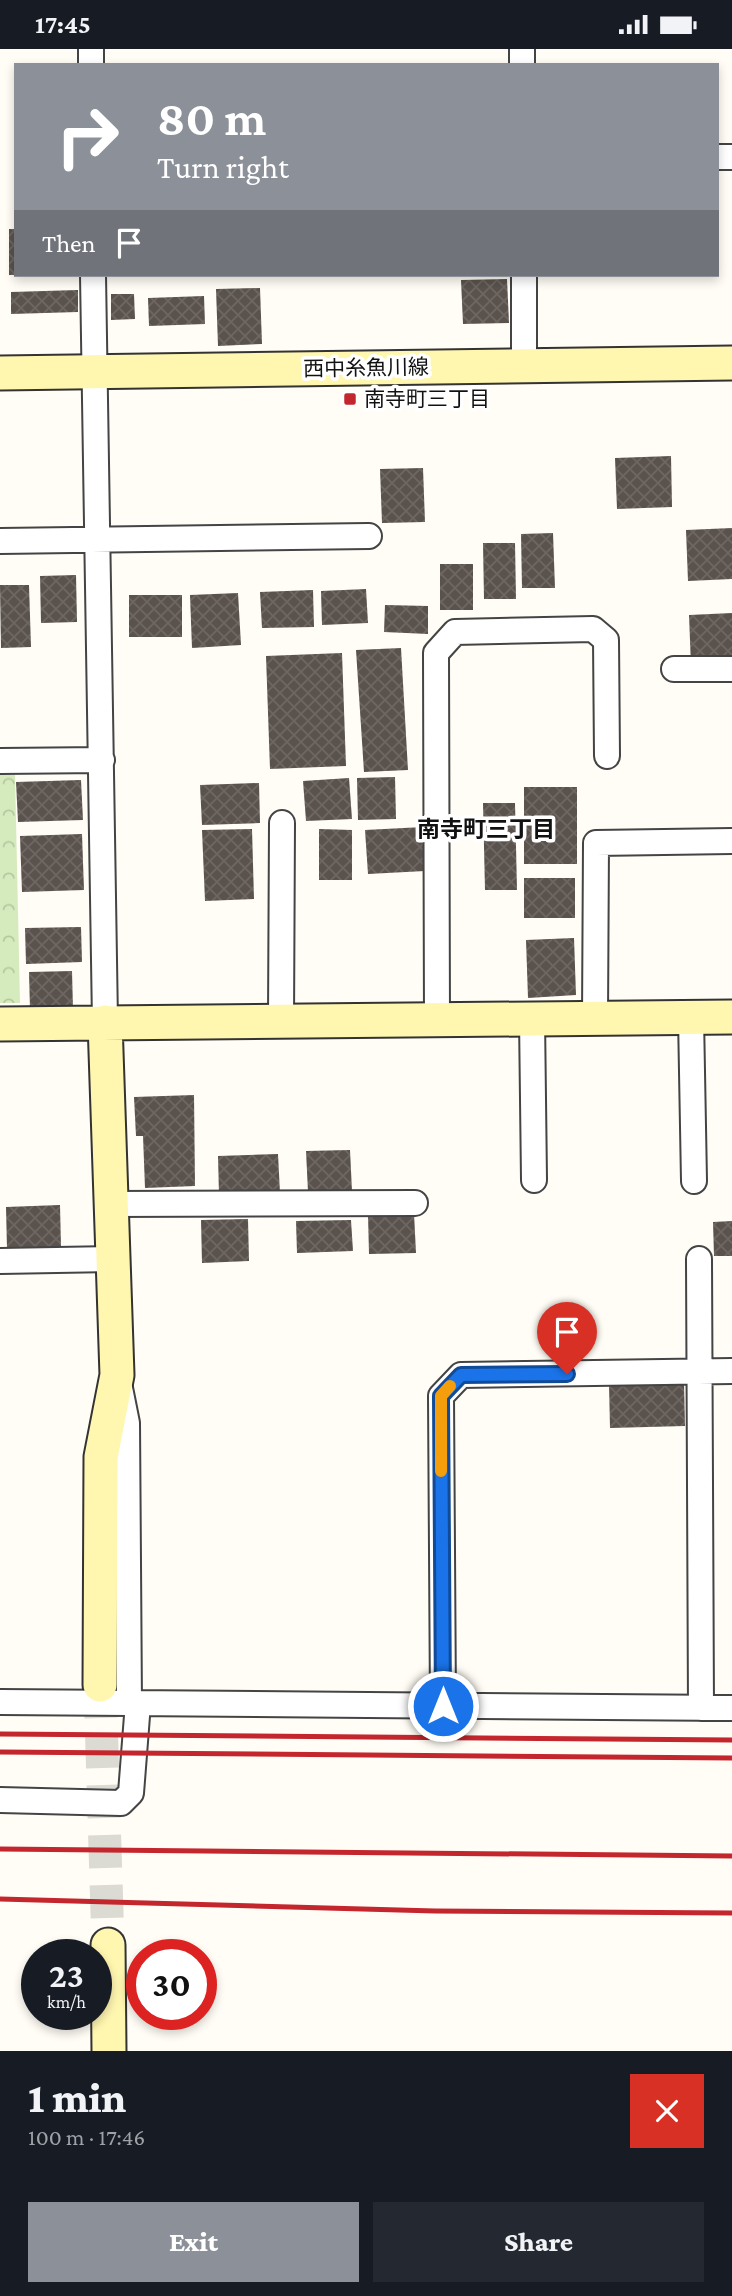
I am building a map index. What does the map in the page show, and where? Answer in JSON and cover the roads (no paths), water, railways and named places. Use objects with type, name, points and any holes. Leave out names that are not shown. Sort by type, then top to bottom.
[{"type":"street","points":[[0,1800],[121,1803],[131,1794],[133,1703],[127,1423],[117,1375],[105,1022],[93,277]]},
{"type":"street","points":[[524,277],[524,366]]},
{"type":"street","name":"西中糸魚川線","points":[[0,373],[732,363]]},
{"type":"street","points":[[0,541],[369,536]]},
{"type":"street","points":[[437,1019],[436,653],[455,632],[593,629],[606,640],[607,756]]},
{"type":"street","points":[[674,670],[732,669]]},
{"type":"street","points":[[0,761],[102,760]]},
{"type":"street","points":[[281,1021],[282,823]]},
{"type":"street","points":[[595,1018],[596,843],[732,841]]},
{"type":"street","points":[[691,1017],[694,1181]]},
{"type":"street","points":[[0,1024],[732,1017]]},
{"type":"street","points":[[532,1018],[534,1181]]},
{"type":"street","points":[[111,1204],[415,1203]]},
{"type":"street","points":[[0,1261],[113,1259]]},
{"type":"street","points":[[699,1259],[701,1708]]},
{"type":"street","points":[[443,1706],[441,1396],[461,1375],[732,1371]]},
{"type":"street","points":[[100,1685],[101,1457],[117,1375]]},
{"type":"street","points":[[0,1702],[732,1708]]},
{"type":"street","points":[[109,2030],[109,2051]]},
{"type":"tunnel","points":[[100,1685],[108,1939]]},
{"type":"railway","points":[[0,1734],[732,1740]]},
{"type":"railway","points":[[0,1752],[732,1758]]},
{"type":"railway","points":[[0,1849],[732,1856]]},
{"type":"railway","points":[[0,1899],[435,1911],[732,1913]]},
{"type":"place","name":"南寺町三丁目","points":[[350,399]]},
{"type":"district","name":"南寺町三丁目","points":[[486,829]]}]
